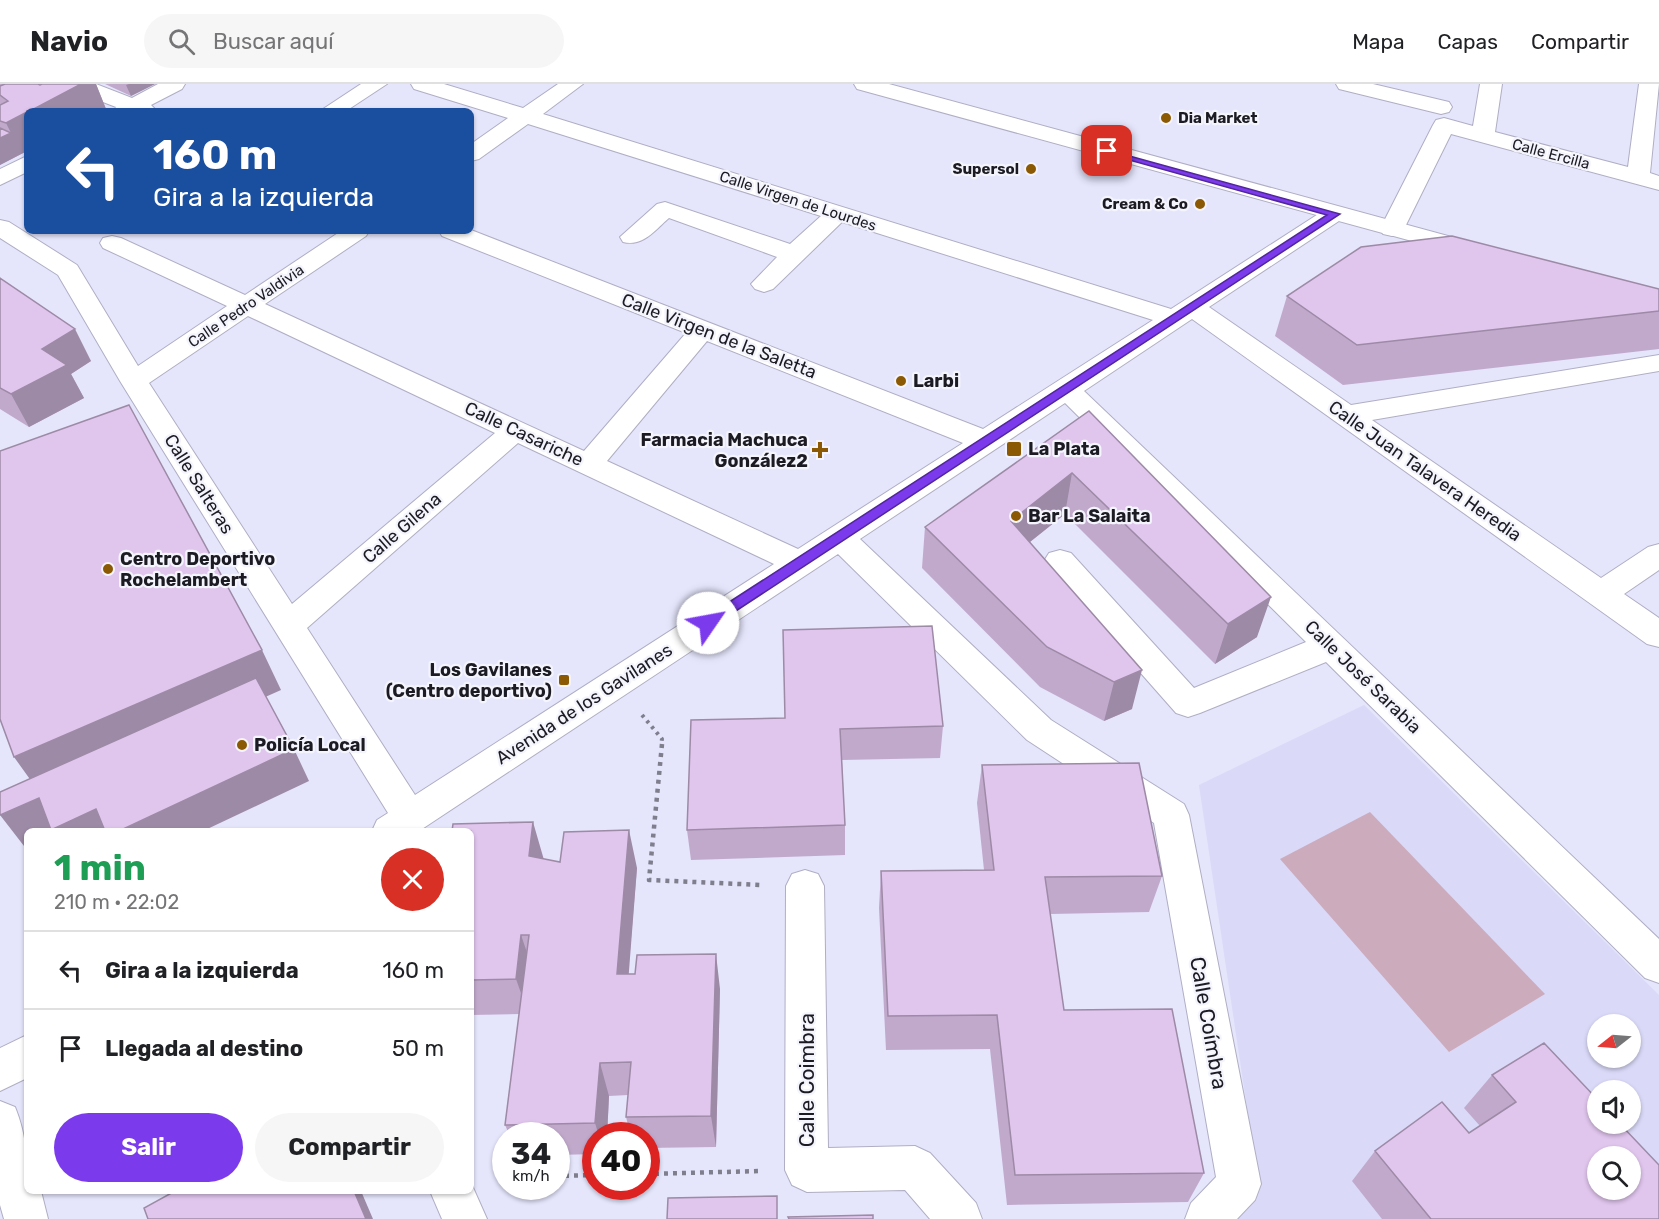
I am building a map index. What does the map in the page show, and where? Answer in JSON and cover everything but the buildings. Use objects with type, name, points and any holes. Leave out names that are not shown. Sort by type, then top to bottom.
[{"type":"street","points":[[77,84],[132,108]]},
{"type":"street","points":[[136,108],[174,84]]},
{"type":"street","points":[[336,108],[376,84]]},
{"type":"street","name":"Calle Virgen de Lourdes","points":[[422,84],[528,115],[837,214],[1183,313]]},
{"type":"street","points":[[474,152],[572,84]]},
{"type":"street","points":[[866,84],[1497,257]]},
{"type":"street","name":"Calle Ercilla","points":[[1347,84],[1447,120],[1483,136],[1649,180]]},
{"type":"street","points":[[1392,229],[1447,120],[1422,84]]},
{"type":"street","points":[[1483,136],[1491,84]]},
{"type":"street","points":[[1649,180],[1650,84]]},
{"type":"street","points":[[0,178],[24,166]]},
{"type":"street","points":[[632,237],[665,209],[794,254]]},
{"type":"street","points":[[765,284],[837,214]]},
{"type":"street","name":"Avenida de los Gavilanes","points":[[400,824],[1335,214]]},
{"type":"street","name":"Calle Casariche","points":[[0,227],[24,233]]},
{"type":"street","name":"Calle Casariche","points":[[27,234],[98,252],[247,305],[800,563]]},
{"type":"street","name":"Calle Pedro Valdivia","points":[[134,381],[353,234]]},
{"type":"street","name":"Calle Virgen de la Saletta","points":[[459,234],[986,441]]},
{"type":"street","name":"Calle Salteras","points":[[98,252],[134,381],[288,626],[400,824]]},
{"type":"street","name":"Calle Juan Talavera Heredia","points":[[1183,313],[1346,415],[1659,635]]},
{"type":"street","points":[[589,464],[702,330]]},
{"type":"street","points":[[1346,415],[1659,363]]},
{"type":"street","name":"Calle José Sarabia","points":[[1066,389],[1659,965]]},
{"type":"street","name":"Calle Gilena","points":[[288,626],[516,430]]},
{"type":"street","name":"Calle Coímbra","points":[[840,538],[1039,730],[1171,815],[1239,1184],[1206,1219]]},
{"type":"street","points":[[1601,594],[1659,555]]},
{"type":"street","points":[[1060,561],[1188,704],[1331,646]]},
{"type":"street","name":"Calle Coimbra","points":[[805,886],[807,1170],[915,1168],[960,1219]]},
{"type":"street","points":[[0,1071],[24,1057]]},
{"type":"street","points":[[0,1122],[26,1219]]},
{"type":"street","points":[[453,1194],[465,1219]]},
{"type":"path","points":[[616,682],[662,739],[649,880],[805,886]]},
{"type":"path","points":[[660,1174],[807,1170]]},
{"type":"shaded area","points":[[1364,705],[1659,995],[1659,1219],[1218,1219],[1258,1182],[1199,785]]},
{"type":"shaded area","points":[[1370,812],[1545,994],[1449,1052],[1280,859]]},
{"type":"place","name":"Dia Market","points":[[1166,118]]},
{"type":"place","name":"Supersol","points":[[1031,169]]},
{"type":"place","name":"Cream & Co","points":[[1200,204]]},
{"type":"place","name":"Larbi","points":[[901,381]]},
{"type":"place","name":"La Plata","points":[[1014,449]]},
{"type":"place","name":"Farmacia Machuca González2","points":[[820,450]]},
{"type":"place","name":"Bar La Salaita","points":[[1016,516]]},
{"type":"place","name":"Centro Deportivo Rochelambert","points":[[108,569]]},
{"type":"place","name":"Los Gavilanes (Centro deportivo)","points":[[564,680]]},
{"type":"place","name":"Policía Local","points":[[242,745]]},
{"type":"route","points":[[708,623],[1335,214],[1107,151]]}]
